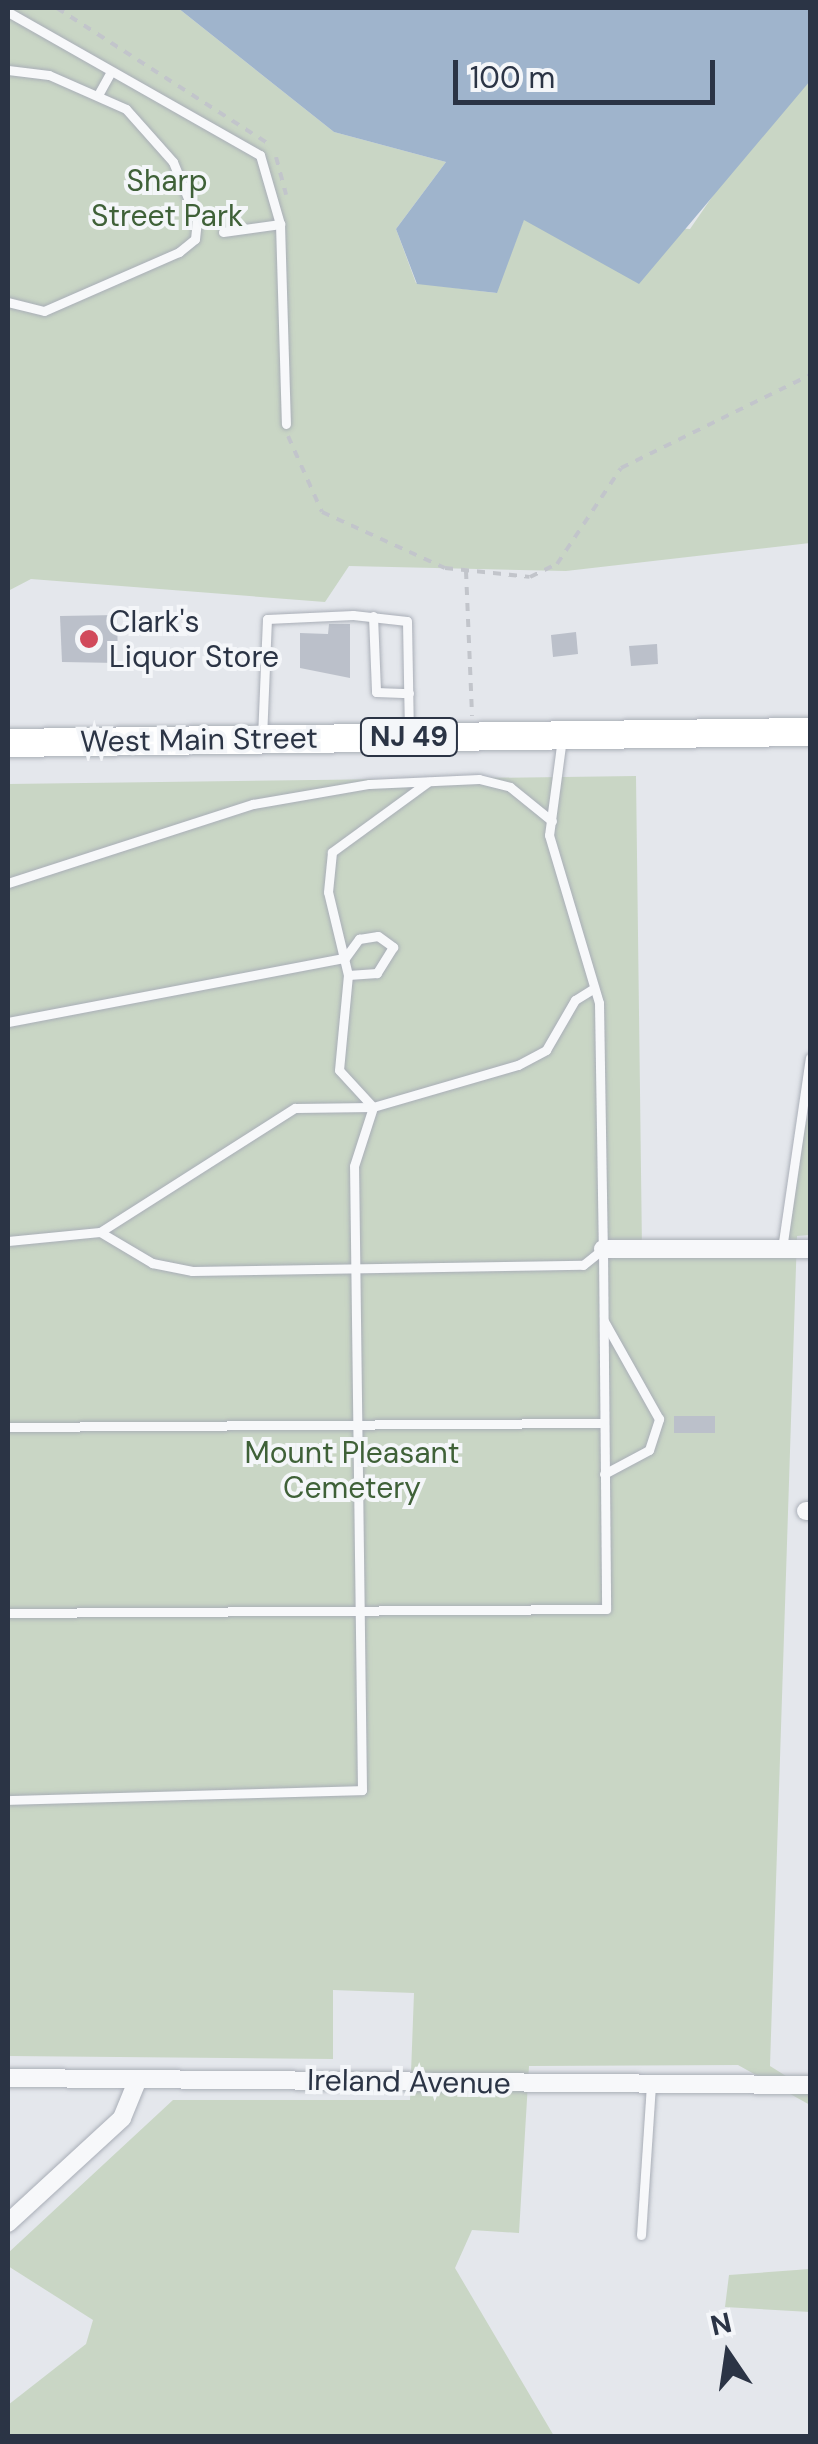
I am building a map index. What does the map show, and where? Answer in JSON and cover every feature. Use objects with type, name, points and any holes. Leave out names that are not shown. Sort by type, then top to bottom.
[{"type":"highway","name":"West Main Street","points":[[8,743],[810,732]]},
{"type":"street","points":[[603,1249],[810,1249]]},
{"type":"street","name":"Ireland Avenue","points":[[8,2078],[810,2086]]},
{"type":"street","points":[[8,2223],[122,2118],[138,2079]]},
{"type":"lane","points":[[8,12],[260,155],[280,224],[286,424]]},
{"type":"lane","points":[[8,70],[98,95],[126,109],[173,162],[192,197],[195,240],[44,311],[8,302]]},
{"type":"lane","points":[[98,95],[111,72]]},
{"type":"lane","points":[[222,232],[280,224]]},
{"type":"lane","points":[[373,616],[376,692],[409,693]]},
{"type":"lane","points":[[262,740],[267,619],[373,616],[404,618],[409,737]]},
{"type":"lane","points":[[8,1613],[606,1609],[603,1249],[594,988],[556,878],[552,821],[562,735]]},
{"type":"lane","points":[[8,884],[253,804],[430,781],[510,787],[552,821]]},
{"type":"lane","points":[[374,1107],[339,1070],[348,975],[328,892],[332,852],[430,781]]},
{"type":"lane","points":[[8,1022],[345,958],[359,939],[378,936],[394,947],[377,973],[348,975]]},
{"type":"lane","points":[[8,1241],[100,1232],[295,1108],[374,1107],[518,1065],[546,1050],[575,1000],[594,988]]},
{"type":"lane","points":[[782,1249],[810,1058]]},
{"type":"lane","points":[[8,1800],[362,1790],[354,1166],[374,1107]]},
{"type":"lane","points":[[100,1232],[152,1263],[192,1271],[583,1265],[603,1249]]},
{"type":"lane","points":[[603,1320],[660,1419],[649,1450],[604,1474]]},
{"type":"lane","points":[[8,1427],[603,1424]]},
{"type":"lane","points":[[641,2235],[651,2084]]},
{"type":"path","points":[[290,444],[315,504],[466,571],[530,577],[557,564],[611,477],[810,375]]},
{"type":"path","points":[[466,571],[472,736]]},
{"type":"green space","name":"Sharp Street Park","points":[[8,8],[178,8],[334,132],[446,162],[396,229],[416,283],[496,293],[524,219],[690,229],[745,149],[810,81],[810,543],[566,571],[349,566],[325,602],[31,579],[8,591]]},
{"type":"green space","name":"Mount Pleasant Cemetery","points":[[636,776],[642,1249],[774,1258],[810,1107],[810,1235],[797,1236],[770,2066],[810,2091],[810,2105],[738,2065],[529,2066],[519,2233],[472,2230],[455,2268],[554,2436],[8,2436],[8,2405],[86,2344],[93,2320],[8,2266],[8,2253],[173,2100],[410,2100],[414,1993],[333,1990],[333,2059],[8,2056],[8,784]]},
{"type":"green space","points":[[810,2269],[810,2312],[725,2307],[729,2275]]},
{"type":"water","points":[[178,8],[810,8],[810,81],[639,284],[524,220],[497,293],[417,284],[396,229],[446,162],[334,132]]},
{"type":"building","name":"Clark's Liquor Store","points":[[117,615],[118,663],[62,662],[60,616]]},
{"type":"building","points":[[329,624],[350,624],[350,678],[300,668],[300,633],[328,634]]},
{"type":"building","points":[[576,632],[578,654],[553,657],[551,635]]},
{"type":"building","points":[[657,644],[658,664],[631,666],[629,646]]},
{"type":"building","points":[[674,1416],[715,1416],[715,1433],[674,1433]]},
{"type":"place","name":"Clark's Liquor Store","points":[[89,639]]}]
